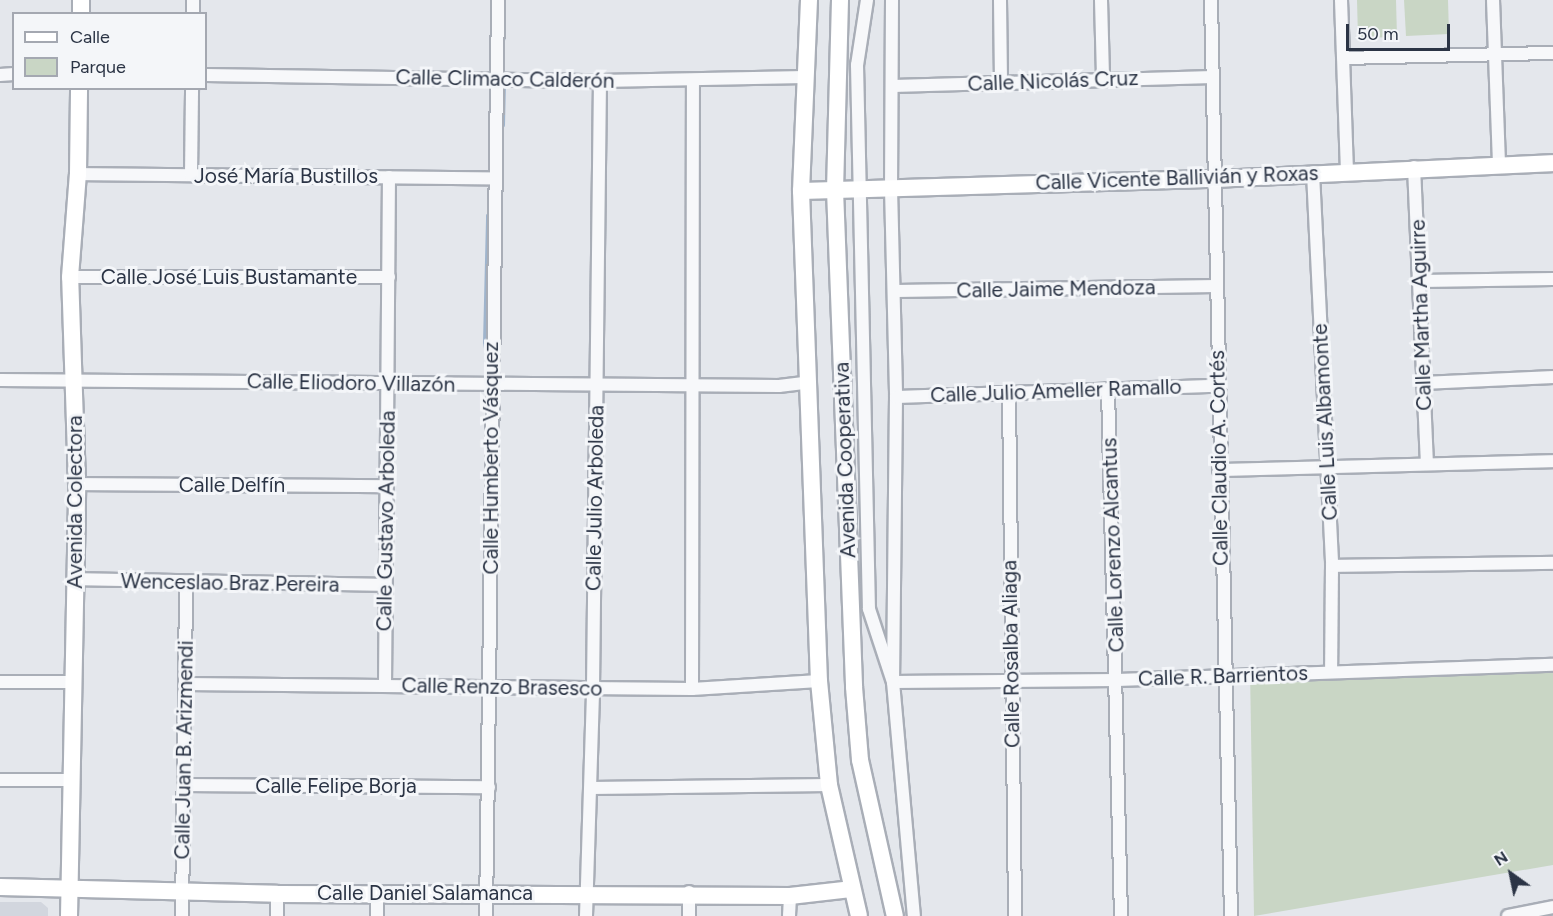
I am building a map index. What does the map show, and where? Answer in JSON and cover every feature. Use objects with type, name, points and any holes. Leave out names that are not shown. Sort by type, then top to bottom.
[{"type":"street","name":"Calle Humberto Vásquez","points":[[486,916],[490,687],[493,178],[498,0]]},
{"type":"street","name":"Avenida Cooperativa","points":[[809,0],[801,191],[810,382],[819,681],[829,785],[859,916]]},
{"type":"street","name":"Avenida Cooperativa","points":[[840,0],[835,190],[860,760],[895,916]]},
{"type":"street","points":[[867,0],[857,65],[869,609],[892,682]]},
{"type":"street","points":[[892,0],[891,188],[896,291],[892,682],[914,916]]},
{"type":"street","points":[[999,0],[1001,82]]},
{"type":"street","points":[[1101,0],[1103,79]]},
{"type":"street","name":"Calle Claudio A. Cortés","points":[[1211,0],[1216,179],[1217,386],[1231,916]]},
{"type":"street","points":[[1341,0],[1347,171]]},
{"type":"street","points":[[1493,0],[1499,164]]},
{"type":"street","points":[[1344,58],[1496,57],[1553,53]]},
{"type":"street","name":"Calle Climaco Calderón","points":[[207,75],[600,81],[693,81],[805,76]]},
{"type":"street","name":"Calle Nicolás Cruz","points":[[893,86],[1213,77]]},
{"type":"street","name":"Calle Julio Arboleda","points":[[586,916],[593,688],[600,81]]},
{"type":"street","points":[[692,689],[693,81]]},
{"type":"street","name":"Avenida Colectora","points":[[69,916],[69,780],[77,484],[70,277],[78,174],[79,90]]},
{"type":"street","points":[[191,176],[192,90]]},
{"type":"street","name":"Calle Vicente Ballivián y Roxas","points":[[801,191],[1216,179],[1414,167],[1553,163]]},
{"type":"street","name":"Calle Martha Aguirre","points":[[1414,167],[1421,281],[1427,463]]},
{"type":"street","name":"Calle Luis Albamonte","points":[[1313,173],[1332,566],[1331,672]]},
{"type":"street","name":"José María Bustillos","points":[[78,174],[493,178]]},
{"type":"street","name":"Calle Gustavo Arboleda","points":[[385,685],[389,177]]},
{"type":"street","name":"Calle José Luis Bustamante","points":[[70,277],[388,277]]},
{"type":"street","points":[[1421,281],[1553,279]]},
{"type":"street","name":"Calle Jaime Mendoza","points":[[896,291],[1216,286]]},
{"type":"street","points":[[1423,382],[1553,377]]},
{"type":"street","name":"Calle Eliodoro Villazón","points":[[0,380],[693,386],[783,386],[810,382]]},
{"type":"street","name":"Calle Julio Ameller Ramallo","points":[[896,397],[1217,386]]},
{"type":"street","name":"Calle Lorenzo Alcantus","points":[[1108,389],[1117,680],[1121,916]]},
{"type":"street","name":"Calle Rosalba Aliaga","points":[[1009,392],[1010,681],[1015,916]]},
{"type":"street","points":[[1219,470],[1553,461]]},
{"type":"street","name":"Calle Delfín","points":[[77,484],[387,486]]},
{"type":"street","points":[[1332,566],[1553,563]]},
{"type":"street","name":"Wenceslao Braz Pereira","points":[[75,579],[186,583],[385,585]]},
{"type":"street","name":"Calle Juan B. Arizmendi","points":[[182,916],[186,583]]},
{"type":"street","name":"Calle R. Barrientos","points":[[892,682],[1117,680],[1553,665]]},
{"type":"street","name":"Calle Renzo Brasesco","points":[[185,684],[692,689],[819,681]]},
{"type":"street","points":[[0,682],[73,682]]},
{"type":"street","points":[[0,780],[69,780]]},
{"type":"street","name":"Calle Felipe Borja","points":[[184,785],[489,787]]},
{"type":"street","points":[[591,788],[829,785]]},
{"type":"street","name":"Calle Daniel Salamanca","points":[[0,887],[277,894],[689,892],[789,896],[851,889]]},
{"type":"street","points":[[377,892],[377,916]]},
{"type":"street","points":[[689,892],[689,916]]},
{"type":"street","points":[[277,894],[277,916]]},
{"type":"street","points":[[789,896],[789,916]]},
{"type":"street","points":[[1508,916],[1533,914],[1553,907]]},
{"type":"shaded area","points":[[0,902],[41,902],[48,908],[48,916],[0,916]]},
{"type":"green space","points":[[1357,0],[1396,0],[1397,37],[1358,38]]},
{"type":"green space","points":[[1404,0],[1448,0],[1449,34],[1406,36]]},
{"type":"green space","points":[[1553,663],[1553,865],[1254,916],[1250,669]]},
{"type":"waterway","points":[[501,18],[503,38]]},
{"type":"waterway","points":[[502,125],[503,80]]},
{"type":"waterway","points":[[488,361],[485,342],[488,216],[492,209]]}]
